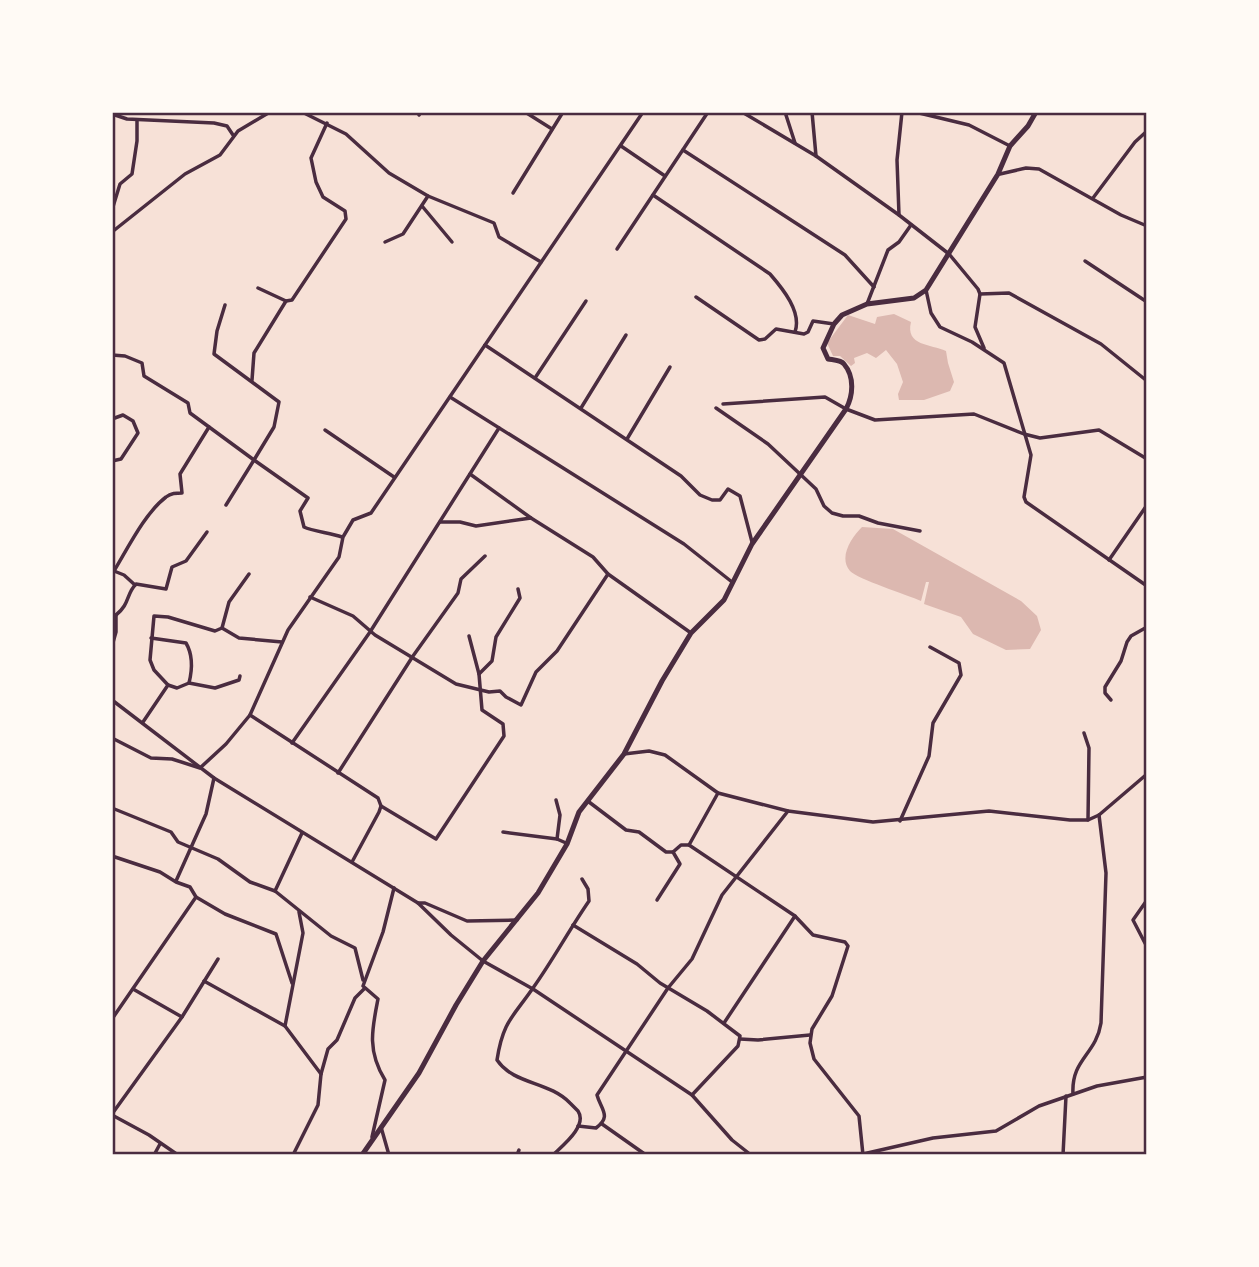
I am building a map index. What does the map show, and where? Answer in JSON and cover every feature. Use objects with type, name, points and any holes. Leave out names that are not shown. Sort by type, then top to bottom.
[{"type":"street","points":[[174,112],[174,121]]},
{"type":"street","points":[[112,232],[185,174],[220,155],[233,135],[270,112]]},
{"type":"street","points":[[302,112],[346,134],[389,173],[428,196],[494,223],[499,237],[541,262]]},
{"type":"street","points":[[525,112],[552,130]]},
{"type":"street","points":[[513,193],[563,112]]},
{"type":"street","points":[[200,768],[226,744],[250,715],[288,630],[310,597],[325,581],[339,557],[343,537],[353,520],[371,513],[643,112]]},
{"type":"street","points":[[617,249],[708,112]]},
{"type":"street","points":[[742,112],[816,156],[899,215],[948,254],[980,294],[975,327],[985,351]]},
{"type":"street","points":[[785,112],[795,143]]},
{"type":"street","points":[[812,112],[816,156]]},
{"type":"street","points":[[899,215],[897,160],[901,112]]},
{"type":"street","points":[[915,112],[969,125],[1010,146]]},
{"type":"street","points":[[938,118],[939,112]]},
{"type":"street","points":[[362,1155],[419,1073],[456,1004],[483,961],[533,900],[567,844],[579,812],[624,754],[662,681],[691,633],[724,600],[752,544],[846,410],[852,392],[845,366],[841,362],[828,359],[823,348],[834,324],[842,315],[867,304],[914,298],[926,290],[998,174],[1010,146],[1028,126],[1035,112]]},
{"type":"street","points":[[112,114],[136,120],[224,125],[233,135]]},
{"type":"street","points":[[112,209],[120,184],[132,174],[136,120]]},
{"type":"street","points":[[258,288],[286,301],[292,300],[346,219],[345,211],[323,197],[316,182],[311,158],[327,123]]},
{"type":"street","points":[[1093,198],[1135,142],[1147,131]]},
{"type":"street","points":[[621,146],[665,176]]},
{"type":"street","points":[[683,150],[845,255],[874,287]]},
{"type":"street","points":[[998,174],[1026,168],[1040,169],[1121,215],[1147,226]]},
{"type":"street","points":[[653,195],[770,274],[782,287],[797,318],[795,332]]},
{"type":"street","points":[[385,242],[403,234],[428,196]]},
{"type":"street","points":[[422,205],[452,242]]},
{"type":"street","points":[[867,304],[888,250],[899,242],[911,225]]},
{"type":"street","points":[[1085,261],[1147,302]]},
{"type":"street","points":[[926,290],[931,313],[940,327],[972,342],[1004,363],[1032,461],[1024,497],[1026,502],[1147,586]]},
{"type":"street","points":[[980,294],[1009,293],[1101,344],[1147,381]]},
{"type":"street","points":[[696,298],[759,340],[765,339],[776,329],[804,334],[813,321],[834,324]]},
{"type":"street","points":[[251,380],[254,353],[286,301]]},
{"type":"street","points":[[534,378],[586,301]]},
{"type":"street","points":[[225,305],[217,331],[214,354],[279,402],[274,427],[226,505]]},
{"type":"street","points":[[581,408],[626,335]]},
{"type":"street","points":[[485,345],[681,476],[706,499],[720,500],[729,489],[740,496],[752,544]]},
{"type":"street","points":[[112,355],[125,356],[142,363],[144,376],[188,403],[190,413],[308,498],[300,511],[304,527],[343,537]]},
{"type":"street","points":[[627,439],[670,367]]},
{"type":"street","points":[[450,397],[684,544],[733,583]]},
{"type":"street","points":[[723,404],[825,397],[846,410],[875,420],[974,414],[1040,438],[1099,430],[1147,459]]},
{"type":"street","points":[[716,408],[768,444],[817,489],[824,506],[832,513],[859,516],[878,523],[920,531]]},
{"type":"street","points":[[112,419],[123,415],[133,421],[138,433],[121,459],[112,461]]},
{"type":"street","points":[[207,532],[187,561],[173,567],[166,589],[135,585],[124,575],[113,573],[165,497],[182,493],[180,474],[209,427]]},
{"type":"street","points":[[292,743],[370,632],[499,428]]},
{"type":"street","points":[[325,430],[394,477]]},
{"type":"street","points":[[470,474],[531,518],[593,557],[608,574],[691,633]]},
{"type":"street","points":[[1110,560],[1147,505]]},
{"type":"street","points":[[440,522],[460,522],[476,526],[531,518]]},
{"type":"street","points":[[338,773],[412,656],[458,593],[461,579],[485,556]]},
{"type":"street","points":[[222,628],[229,603],[249,574]]},
{"type":"street","points":[[310,597],[350,614],[370,632],[456,684],[489,692],[499,691],[522,705],[536,672],[557,651],[608,574]]},
{"type":"street","points":[[112,646],[116,632],[114,615],[126,607],[135,585]]},
{"type":"street","points":[[479,674],[492,661],[496,637],[520,598],[518,589]]},
{"type":"street","points":[[222,628],[215,631],[168,617],[154,616],[150,660],[154,670],[168,684],[177,688],[189,683],[215,688],[239,680],[240,676]]},
{"type":"street","points":[[1111,700],[1105,693],[1105,687],[1121,661],[1127,642],[1131,636],[1147,627]]},
{"type":"street","points":[[222,628],[239,638],[283,642]]},
{"type":"street","points":[[250,715],[378,798],[381,806],[436,839],[504,736],[503,724],[482,710],[479,674],[469,636]]},
{"type":"street","points":[[151,638],[186,643],[192,672],[189,683]]},
{"type":"street","points":[[900,821],[929,756],[933,723],[961,675],[959,663],[930,648]]},
{"type":"street","points":[[143,722],[168,684]]},
{"type":"street","points":[[112,700],[214,778],[418,903],[483,961],[533,989],[692,1095],[732,1140],[751,1155]]},
{"type":"street","points":[[1083,733],[1089,748],[1088,820]]},
{"type":"street","points":[[112,738],[151,758],[172,759],[200,768]]},
{"type":"street","points":[[624,754],[649,751],[665,755],[718,793],[788,811],[853,820],[900,821],[989,811],[1088,820],[1099,815],[1147,774]]},
{"type":"street","points":[[176,882],[206,814],[214,778]]},
{"type":"street","points":[[689,845],[718,793]]},
{"type":"street","points":[[556,800],[560,815],[557,839]]},
{"type":"street","points":[[589,802],[626,830],[639,832],[666,852],[673,852],[681,845],[689,845],[795,916],[813,935],[845,942],[848,946],[832,996],[810,1035],[814,1059],[859,1116],[862,1155],[933,1138],[996,1132],[1029,1110],[1066,1096],[1097,1086],[1147,1077]]},
{"type":"street","points":[[352,862],[381,806]]},
{"type":"street","points":[[112,808],[171,832],[178,842],[218,859],[250,881],[275,891],[331,936],[355,948],[364,989],[378,999],[371,1034],[376,1066],[385,1080],[371,1141]]},
{"type":"street","points":[[578,1126],[596,1128],[601,1124],[606,1112],[597,1095],[668,988],[692,959],[722,895],[788,811]]},
{"type":"street","points":[[1073,1094],[1073,1075],[1096,1040],[1101,1023],[1106,873],[1099,815]]},
{"type":"street","points":[[275,891],[303,832]]},
{"type":"street","points":[[503,832],[557,839],[567,844]]},
{"type":"street","points":[[657,900],[680,864],[673,852]]},
{"type":"street","points":[[112,856],[160,872],[190,887],[196,897],[225,914],[276,934],[292,983]]},
{"type":"street","points":[[554,1155],[564,1147],[578,1126],[578,1111],[565,1097],[514,1075],[497,1059],[504,1029],[514,1011],[533,989],[589,901],[588,889],[582,879]]},
{"type":"street","points":[[363,980],[383,932],[394,888]]},
{"type":"street","points":[[112,1019],[196,897]]},
{"type":"street","points":[[1147,900],[1133,920],[1147,947]]},
{"type":"street","points":[[418,903],[425,903],[467,921],[517,920]]},
{"type":"street","points":[[285,1026],[303,933],[301,914],[297,908]]},
{"type":"street","points":[[724,1023],[795,916]]},
{"type":"street","points":[[573,925],[637,964],[668,988],[724,1023],[740,1038],[758,1040],[810,1035]]},
{"type":"street","points":[[178,1155],[112,1114],[182,1017],[219,959]]},
{"type":"street","points":[[204,981],[285,1026],[321,1074]]},
{"type":"street","points":[[132,989],[182,1017]]},
{"type":"street","points":[[293,1155],[318,1105],[321,1074],[328,1049],[337,1040],[355,998],[364,989]]},
{"type":"street","points":[[692,1095],[738,1046],[740,1038]]},
{"type":"street","points":[[1063,1155],[1066,1096]]},
{"type":"street","points":[[601,1124],[646,1155]]},
{"type":"street","points":[[382,1127],[389,1155]]},
{"type":"street","points":[[154,1155],[160,1144]]},
{"type":"shaded area","points":[[894,314],[911,322],[910,330],[915,340],[946,351],[954,382],[950,391],[924,400],[899,400],[898,394],[903,382],[897,364],[886,350],[876,358],[867,353],[854,358],[855,363],[851,366],[840,356],[833,356],[827,343],[848,315],[875,324],[877,317]]},
{"type":"shaded area","points":[[862,527],[893,529],[1021,601],[1037,616],[1041,630],[1030,649],[1006,650],[973,634],[961,617],[924,604],[929,582],[926,582],[921,601],[850,571],[845,560],[846,554],[854,536]]}]
